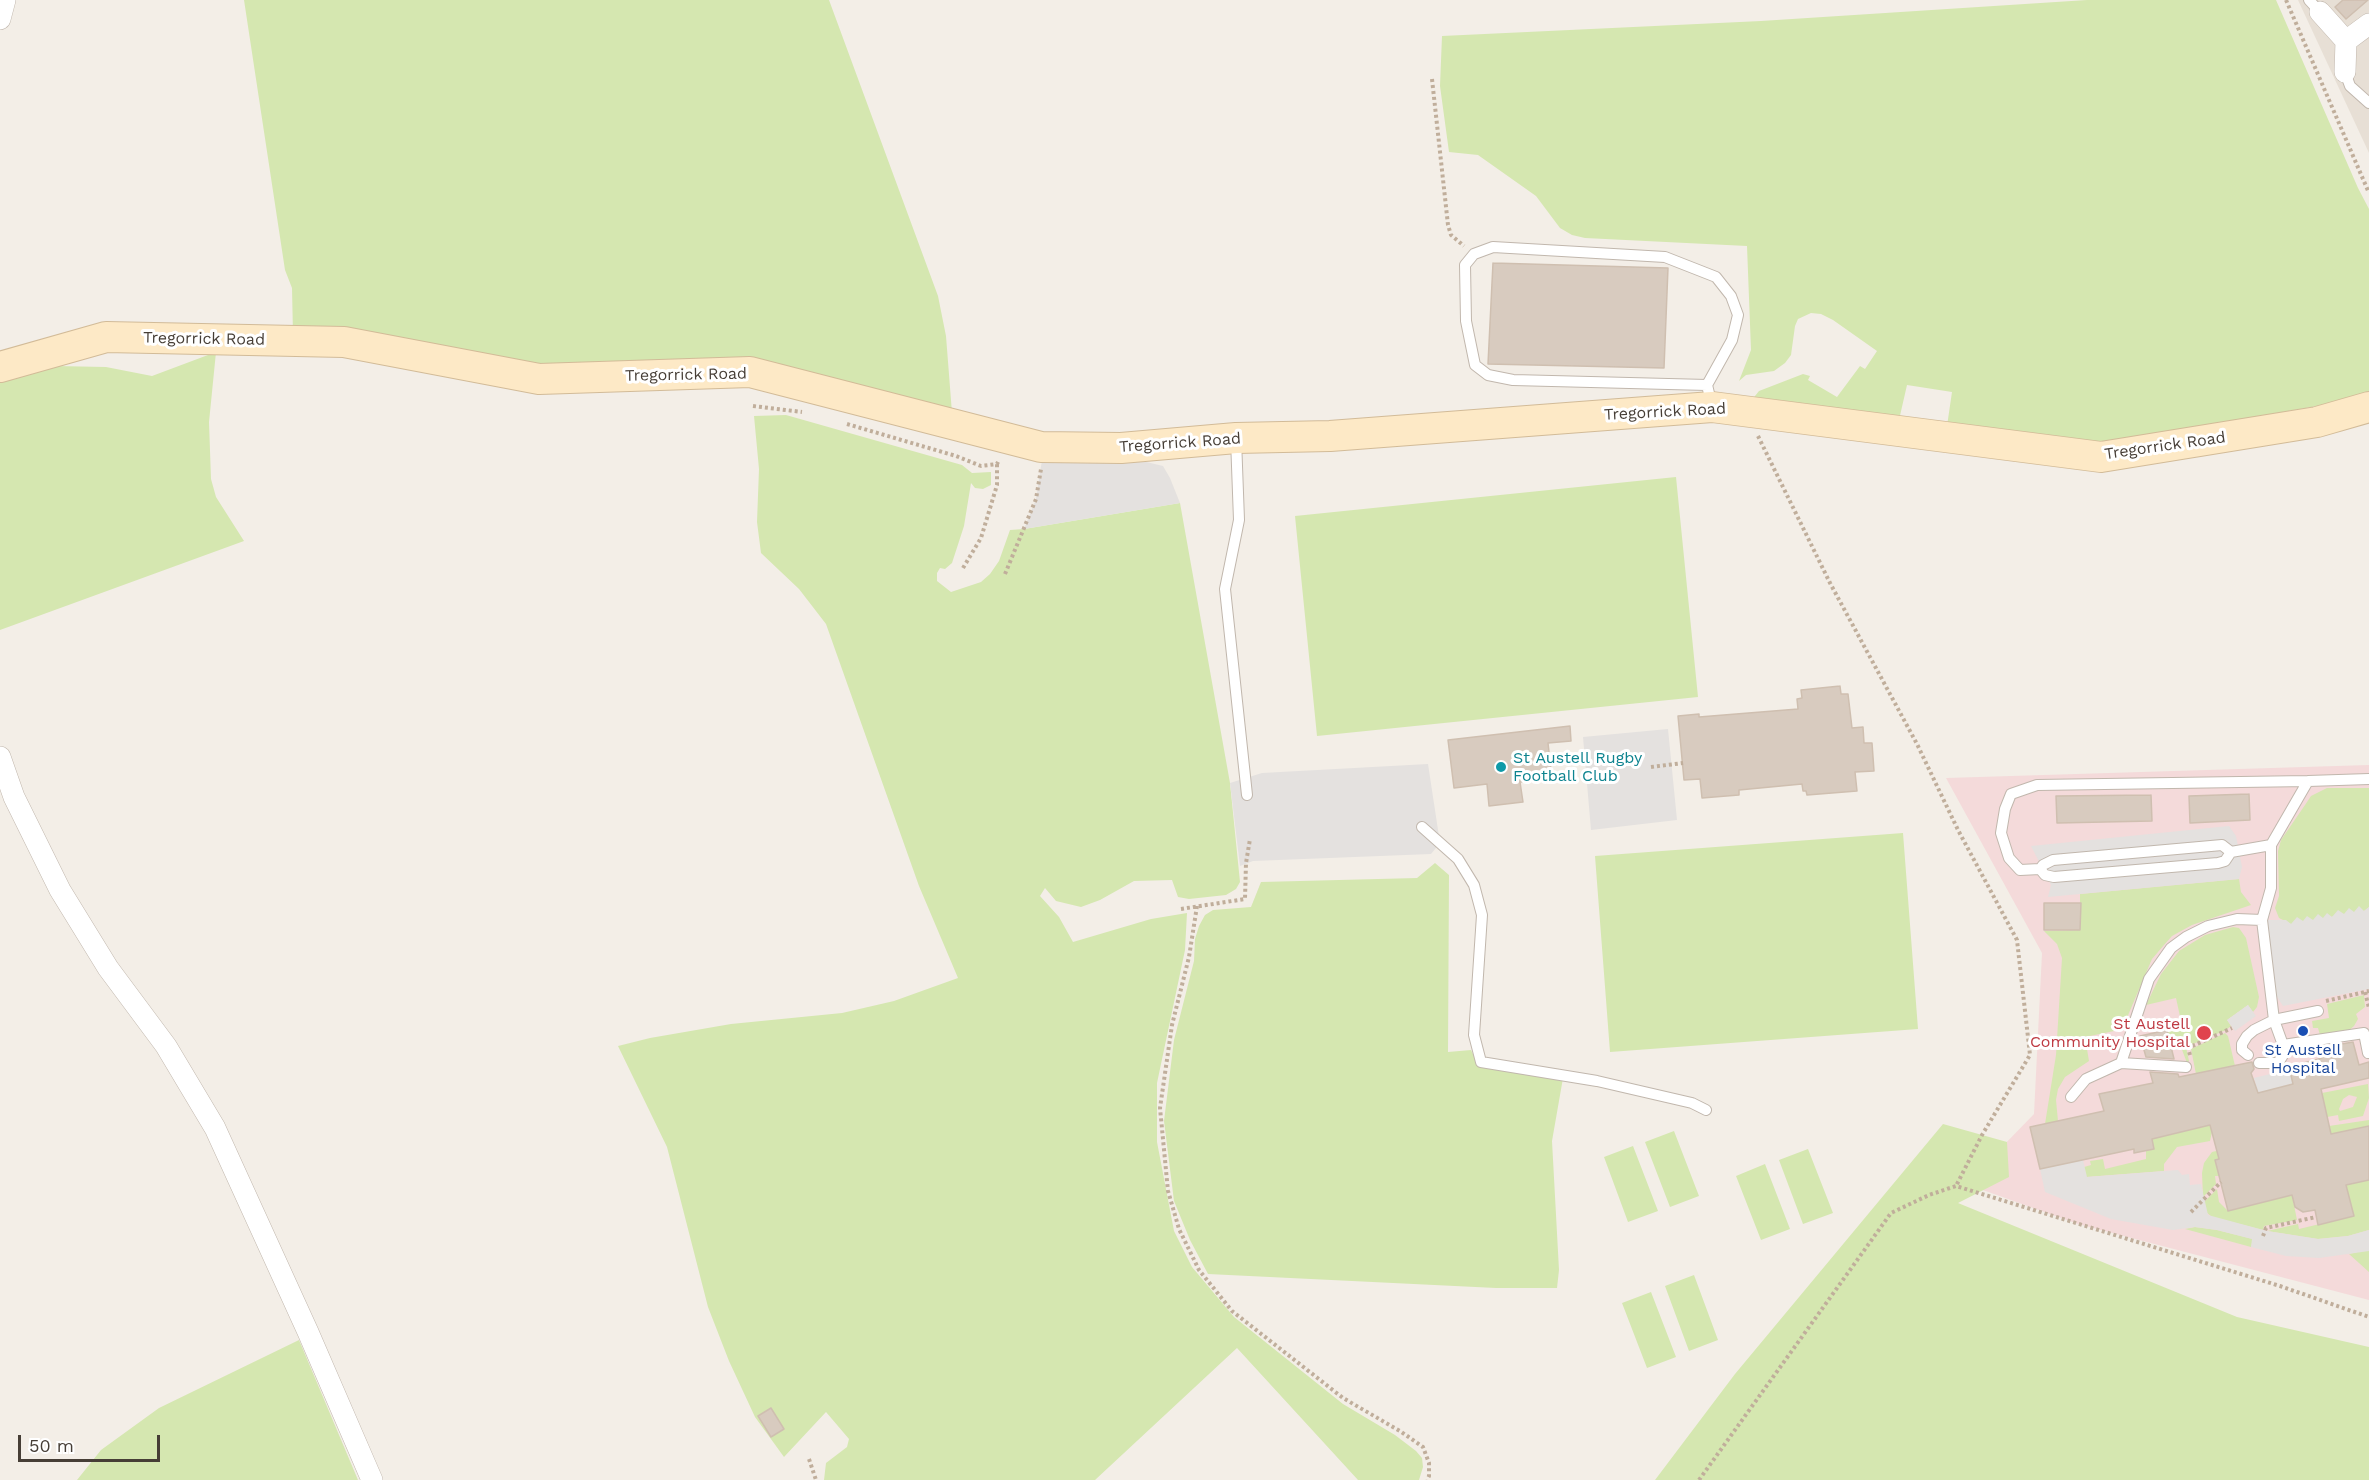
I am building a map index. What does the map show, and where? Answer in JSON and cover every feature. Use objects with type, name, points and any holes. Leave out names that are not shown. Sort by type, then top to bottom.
[{"type":"street","points":[[0,19],[4,0]]},
{"type":"street","points":[[2314,6],[2346,41],[2344,72]]},
{"type":"street","points":[[2346,41],[2369,24]]},
{"type":"street","name":"Tregorrick Road","points":[[0,367],[106,337],[344,342],[539,379],[750,372],[1017,450],[1120,448],[1236,438],[1330,436],[1710,396],[1745,411],[2101,457],[2317,422],[2369,407]]},
{"type":"street","points":[[0,757],[14,797],[60,890],[108,968],[166,1046],[215,1128],[308,1332],[372,1480]]},
{"type":"lane","points":[[2344,72],[2350,86],[2369,103]]},
{"type":"lane","points":[[1493,247],[1665,257],[1716,277],[1731,296],[1738,315],[1732,340],[1710,396],[1513,380],[1488,375],[1475,365],[1466,321],[1466,265],[1474,254],[1493,247]]},
{"type":"lane","points":[[1236,438],[1239,520],[1225,589],[1247,795]]},
{"type":"lane","points":[[2040,869],[2020,870],[2009,858],[2001,833],[2005,808],[2011,794],[2037,785],[2308,782],[2369,779]]},
{"type":"lane","points":[[2259,1063],[2278,1063],[2283,1055],[2283,1045],[2274,1020],[2262,920],[2271,888],[2271,845],[2308,782]]},
{"type":"lane","points":[[1422,827],[1458,860],[1474,885],[1482,915],[1474,1035],[1481,1062],[1597,1081],[1692,1103],[1706,1110]]},
{"type":"lane","points":[[2040,869],[2043,864],[2053,860],[2222,845],[2231,852]]},
{"type":"lane","points":[[2040,869],[2045,875],[2054,877],[2218,862],[2225,861],[2231,852],[2271,845]]},
{"type":"lane","points":[[2121,1063],[2149,979],[2171,948],[2208,926],[2237,919],[2262,920]]},
{"type":"lane","points":[[2248,1055],[2242,1050],[2242,1044],[2247,1036],[2274,1020],[2318,1011]]},
{"type":"lane","points":[[2283,1045],[2364,1033],[2368,1053]]},
{"type":"lane","points":[[2071,1097],[2086,1079],[2121,1063],[2186,1067]]},
{"type":"path","points":[[2286,0],[2369,193]]},
{"type":"path","points":[[1432,79],[1448,225],[1451,235],[1474,254]]},
{"type":"path","points":[[2361,175],[2369,172]]},
{"type":"path","points":[[753,406],[811,414]]},
{"type":"path","points":[[1745,411],[1830,583],[1917,744],[1958,830],[2017,940],[2030,1055],[1982,1135],[1956,1186]]},
{"type":"path","points":[[844,423],[956,456],[981,466],[1017,450],[1042,460],[1036,499],[1005,574]]},
{"type":"path","points":[[963,568],[981,538],[997,484],[1017,450]]},
{"type":"path","points":[[1651,767],[1683,763]]},
{"type":"path","points":[[1181,909],[1245,899],[1246,863],[1250,839]]},
{"type":"path","points":[[1197,906],[1189,957],[1172,1025],[1160,1108],[1162,1149],[1168,1191],[1179,1229],[1199,1270],[1233,1311],[1343,1398],[1400,1431],[1423,1448],[1430,1462],[1429,1476],[1426,1480]]},
{"type":"path","points":[[2365,992],[2369,1008]]},
{"type":"path","points":[[2186,1067],[2191,1063],[2188,1048],[2232,1028]]},
{"type":"path","points":[[2191,1212],[2220,1182]]},
{"type":"path","points":[[1699,1480],[1891,1213],[1929,1195],[1956,1186],[2280,1286],[2369,1317]]},
{"type":"path","points":[[2264,1236],[2266,1228],[2316,1217]]},
{"type":"path","points":[[809,1459],[816,1480]]},
{"type":"shaded area","points":[[2298,0],[2369,0],[2369,153]]},
{"type":"shaded area","points":[[1134,459],[1163,466],[1180,503],[1024,529],[1036,499],[1042,460]]},
{"type":"shaded area","points":[[1668,729],[1677,820],[1591,830],[1583,737]]},
{"type":"shaded area","points":[[1428,764],[1440,843],[1431,854],[1253,861],[1240,866],[1230,783],[1262,773]]},
{"type":"shaded area","name":"St Austell Community Hospital","points":[[2369,765],[2369,1300],[2078,1224],[1966,1184],[2034,1114],[2042,953],[1946,778]]},
{"type":"shaded area","points":[[2229,826],[2236,836],[2242,867],[2239,879],[2048,897],[2051,885],[2031,846]]},
{"type":"shaded area","points":[[2359,906],[2364,911],[2369,907],[2369,989],[2283,1006],[2270,986],[2262,920],[2286,920],[2291,924],[2297,917],[2303,921],[2307,916],[2313,920],[2318,914],[2323,918],[2327,913],[2332,917],[2338,910],[2344,914],[2349,908],[2354,912]]},
{"type":"shaded area","points":[[2248,1005],[2256,1016],[2235,1031],[2227,1020]]},
{"type":"shaded area","points":[[2290,1069],[2293,1084],[2258,1093],[2254,1078]]},
{"type":"shaded area","points":[[2083,1160],[2087,1177],[2178,1170],[2182,1175],[2189,1174],[2190,1185],[2201,1184],[2208,1215],[2267,1231],[2318,1239],[2348,1236],[2369,1230],[2369,1251],[2319,1258],[2286,1256],[2251,1247],[2252,1239],[2217,1230],[2195,1227],[2173,1230],[2111,1219],[2045,1192],[2040,1169]]},
{"type":"green space","points":[[244,0],[829,0],[938,296],[946,336],[952,413],[852,385],[543,368],[293,335],[292,288],[285,270]]},
{"type":"green space","points":[[2087,0],[2276,0],[2369,209],[2369,397],[2099,444],[1947,426],[1952,392],[1907,385],[1899,420],[1751,401],[1759,391],[1803,374],[1810,376],[1808,380],[1837,397],[1860,366],[1865,369],[1877,351],[1833,320],[1821,314],[1811,313],[1798,319],[1791,355],[1785,363],[1774,371],[1746,375],[1739,381],[1751,350],[1747,246],[1585,238],[1572,235],[1560,228],[1536,196],[1478,155],[1449,152],[1440,86],[1442,36],[1761,21]]},
{"type":"green space","points":[[216,352],[209,422],[211,479],[216,497],[244,541],[0,630],[0,379],[55,366],[106,367],[152,376]]},
{"type":"green space","points":[[786,415],[962,465],[972,473],[991,472],[991,485],[983,489],[975,488],[971,483],[964,526],[952,563],[945,569],[940,568],[937,573],[937,581],[951,592],[981,582],[990,574],[999,561],[1010,530],[1180,503],[1230,783],[1240,882],[1236,889],[1226,895],[1189,899],[1178,897],[1172,880],[1134,881],[1100,900],[1081,907],[1056,901],[1045,888],[1040,896],[1059,917],[1073,942],[1151,919],[1187,913],[1185,950],[1157,1083],[1157,1142],[1174,1231],[1192,1267],[1234,1317],[1343,1404],[1395,1435],[1416,1451],[1422,1458],[1423,1467],[1419,1480],[1358,1480],[1237,1348],[1095,1480],[824,1480],[826,1463],[847,1447],[849,1439],[826,1412],[784,1457],[755,1417],[729,1361],[708,1307],[667,1147],[618,1046],[731,1024],[842,1013],[894,1001],[958,978],[919,886],[826,624],[799,589],[761,553],[757,522],[759,469],[754,416]]},
{"type":"green space","points":[[1676,477],[1698,697],[1317,736],[1295,516]]},
{"type":"green space","points":[[2327,788],[2369,788],[2369,907],[2364,911],[2291,924],[2279,918],[2275,908],[2279,896],[2278,851],[2281,840],[2311,796]]},
{"type":"green space","points":[[1903,833],[1918,1029],[1610,1052],[1595,856]]},
{"type":"green space","points":[[1435,863],[1449,875],[1448,1052],[1471,1050],[1476,1060],[1563,1078],[1552,1141],[1559,1270],[1557,1288],[1496,1288],[1208,1274],[1190,1240],[1174,1201],[1164,1121],[1174,1040],[1194,961],[1195,939],[1205,915],[1213,910],[1251,907],[1261,882],[1417,878]]},
{"type":"green space","points":[[2239,879],[2241,892],[2251,905],[2192,925],[2172,936],[2152,959],[2123,1027],[2119,1030],[2085,1037],[2089,1061],[2065,1077],[2058,1089],[2056,1100],[2058,1121],[2045,1124],[2056,1055],[2062,958],[2057,944],[2044,931],[2080,930],[2080,894]]},
{"type":"green space","points":[[2233,927],[2239,928],[2246,938],[2259,997],[2257,1007],[2253,1012],[2248,1005],[2227,1020],[2231,1026],[2226,1030],[2186,1047],[2189,1061],[2187,1063],[2181,1047],[2171,1049],[2167,1030],[2181,1021],[2176,998],[2146,1005],[2161,974],[2179,951],[2205,935]]},
{"type":"green space","points":[[2364,995],[2365,1007],[2356,1014],[2358,1019],[2348,1031],[2320,1035],[2318,1028],[2313,1028],[2312,1021],[2329,1018],[2327,1004]]},
{"type":"green space","points":[[2225,1033],[2228,1036],[2235,1066],[2196,1074],[2191,1049]]},
{"type":"green space","points":[[2368,1084],[2369,1098],[2363,1116],[2339,1121],[2338,1115],[2327,1117],[2322,1093]],"holes":[[[2349,1095],[2357,1097],[2353,1107],[2340,1111],[2343,1099]]]},
{"type":"green space","points":[[2369,1120],[2369,1126],[2331,1134],[2329,1126]]},
{"type":"green space","points":[[1943,1124],[2007,1142],[2009,1177],[1958,1203],[2237,1317],[2369,1347],[2369,1480],[1655,1480],[1735,1374]]},
{"type":"green space","points":[[2210,1125],[2212,1132],[2210,1141],[2177,1147],[2164,1164],[2164,1171],[2086,1177],[2084,1167],[2091,1165],[2090,1161],[2103,1159],[2105,1169],[2146,1159],[2146,1151],[2154,1149],[2152,1139]]},
{"type":"green space","points":[[1674,1131],[1699,1196],[1670,1207],[1645,1142]]},
{"type":"green space","points":[[2245,1144],[2258,1149],[2215,1160],[2219,1176],[2215,1176],[2216,1184],[2203,1197],[2204,1163],[2212,1152]]},
{"type":"green space","points":[[1633,1146],[1658,1211],[1628,1222],[1604,1157]]},
{"type":"green space","points":[[1808,1149],[1833,1213],[1803,1224],[1779,1160]]},
{"type":"green space","points":[[1765,1164],[1790,1229],[1761,1240],[1736,1176]]},
{"type":"green space","points":[[2369,1180],[2369,1230],[2348,1236],[2318,1239],[2267,1231],[2298,1224],[2299,1229],[2353,1216],[2346,1185]]},
{"type":"green space","points":[[2217,1189],[2219,1202],[2228,1211],[2292,1195],[2297,1220],[2264,1226],[2263,1230],[2212,1217],[2206,1212],[2204,1202]]},
{"type":"green space","points":[[2195,1227],[2253,1239],[2251,1247],[2185,1229]]},
{"type":"green space","points":[[2369,1251],[2369,1272],[2349,1254]]},
{"type":"green space","points":[[1694,1275],[1718,1340],[1689,1351],[1665,1286]]},
{"type":"green space","points":[[1651,1292],[1676,1357],[1647,1368],[1622,1303]]},
{"type":"green space","points":[[299,1340],[358,1480],[77,1480],[101,1450],[159,1408]]},
{"type":"building","points":[[2343,0],[2368,0],[2346,19],[2335,7]]},
{"type":"building","points":[[1493,263],[1668,268],[1664,368],[1488,364]]},
{"type":"building","points":[[1840,686],[1841,694],[1848,694],[1852,728],[1863,727],[1864,743],[1872,743],[1874,771],[1855,772],[1857,791],[1807,795],[1806,791],[1803,791],[1802,784],[1739,790],[1739,795],[1702,798],[1700,779],[1684,780],[1678,716],[1699,714],[1699,717],[1798,709],[1797,699],[1802,698],[1801,690]]},
{"type":"building","name":"St Austell Rugby Football Club","points":[[1570,726],[1571,741],[1548,743],[1552,779],[1520,782],[1523,802],[1489,806],[1487,784],[1454,788],[1448,740]]},
{"type":"building","points":[[2249,794],[2250,820],[2190,823],[2189,796]]},
{"type":"building","points":[[2151,795],[2152,821],[2057,823],[2056,796]]},
{"type":"building","points":[[2044,903],[2081,903],[2080,930],[2044,930]]},
{"type":"building","points":[[2167,1030],[2174,1059],[2146,1057],[2140,1036]]},
{"type":"building","points":[[2353,1042],[2359,1065],[2369,1062],[2369,1078],[2321,1089],[2331,1134],[2369,1126],[2369,1180],[2346,1185],[2354,1216],[2318,1225],[2315,1210],[2303,1212],[2295,1207],[2292,1195],[2228,1211],[2215,1160],[2219,1159],[2210,1125],[2152,1139],[2154,1149],[2134,1153],[2134,1149],[2040,1169],[2030,1127],[2104,1111],[2099,1094],[2153,1083],[2150,1072],[2178,1074],[2179,1077],[2252,1062],[2254,1069],[2251,1073],[2258,1093],[2293,1084],[2289,1067],[2322,1058],[2319,1048]]},
{"type":"building","points":[[771,1408],[784,1429],[771,1437],[758,1416]]},
{"type":"place","name":"St Austell Rugby Football Club","points":[[1501,767]]},
{"type":"place","name":"St Austell Hospital","points":[[2303,1031]]},
{"type":"place","name":"St Austell Community Hospital","points":[[2204,1033]]}]
